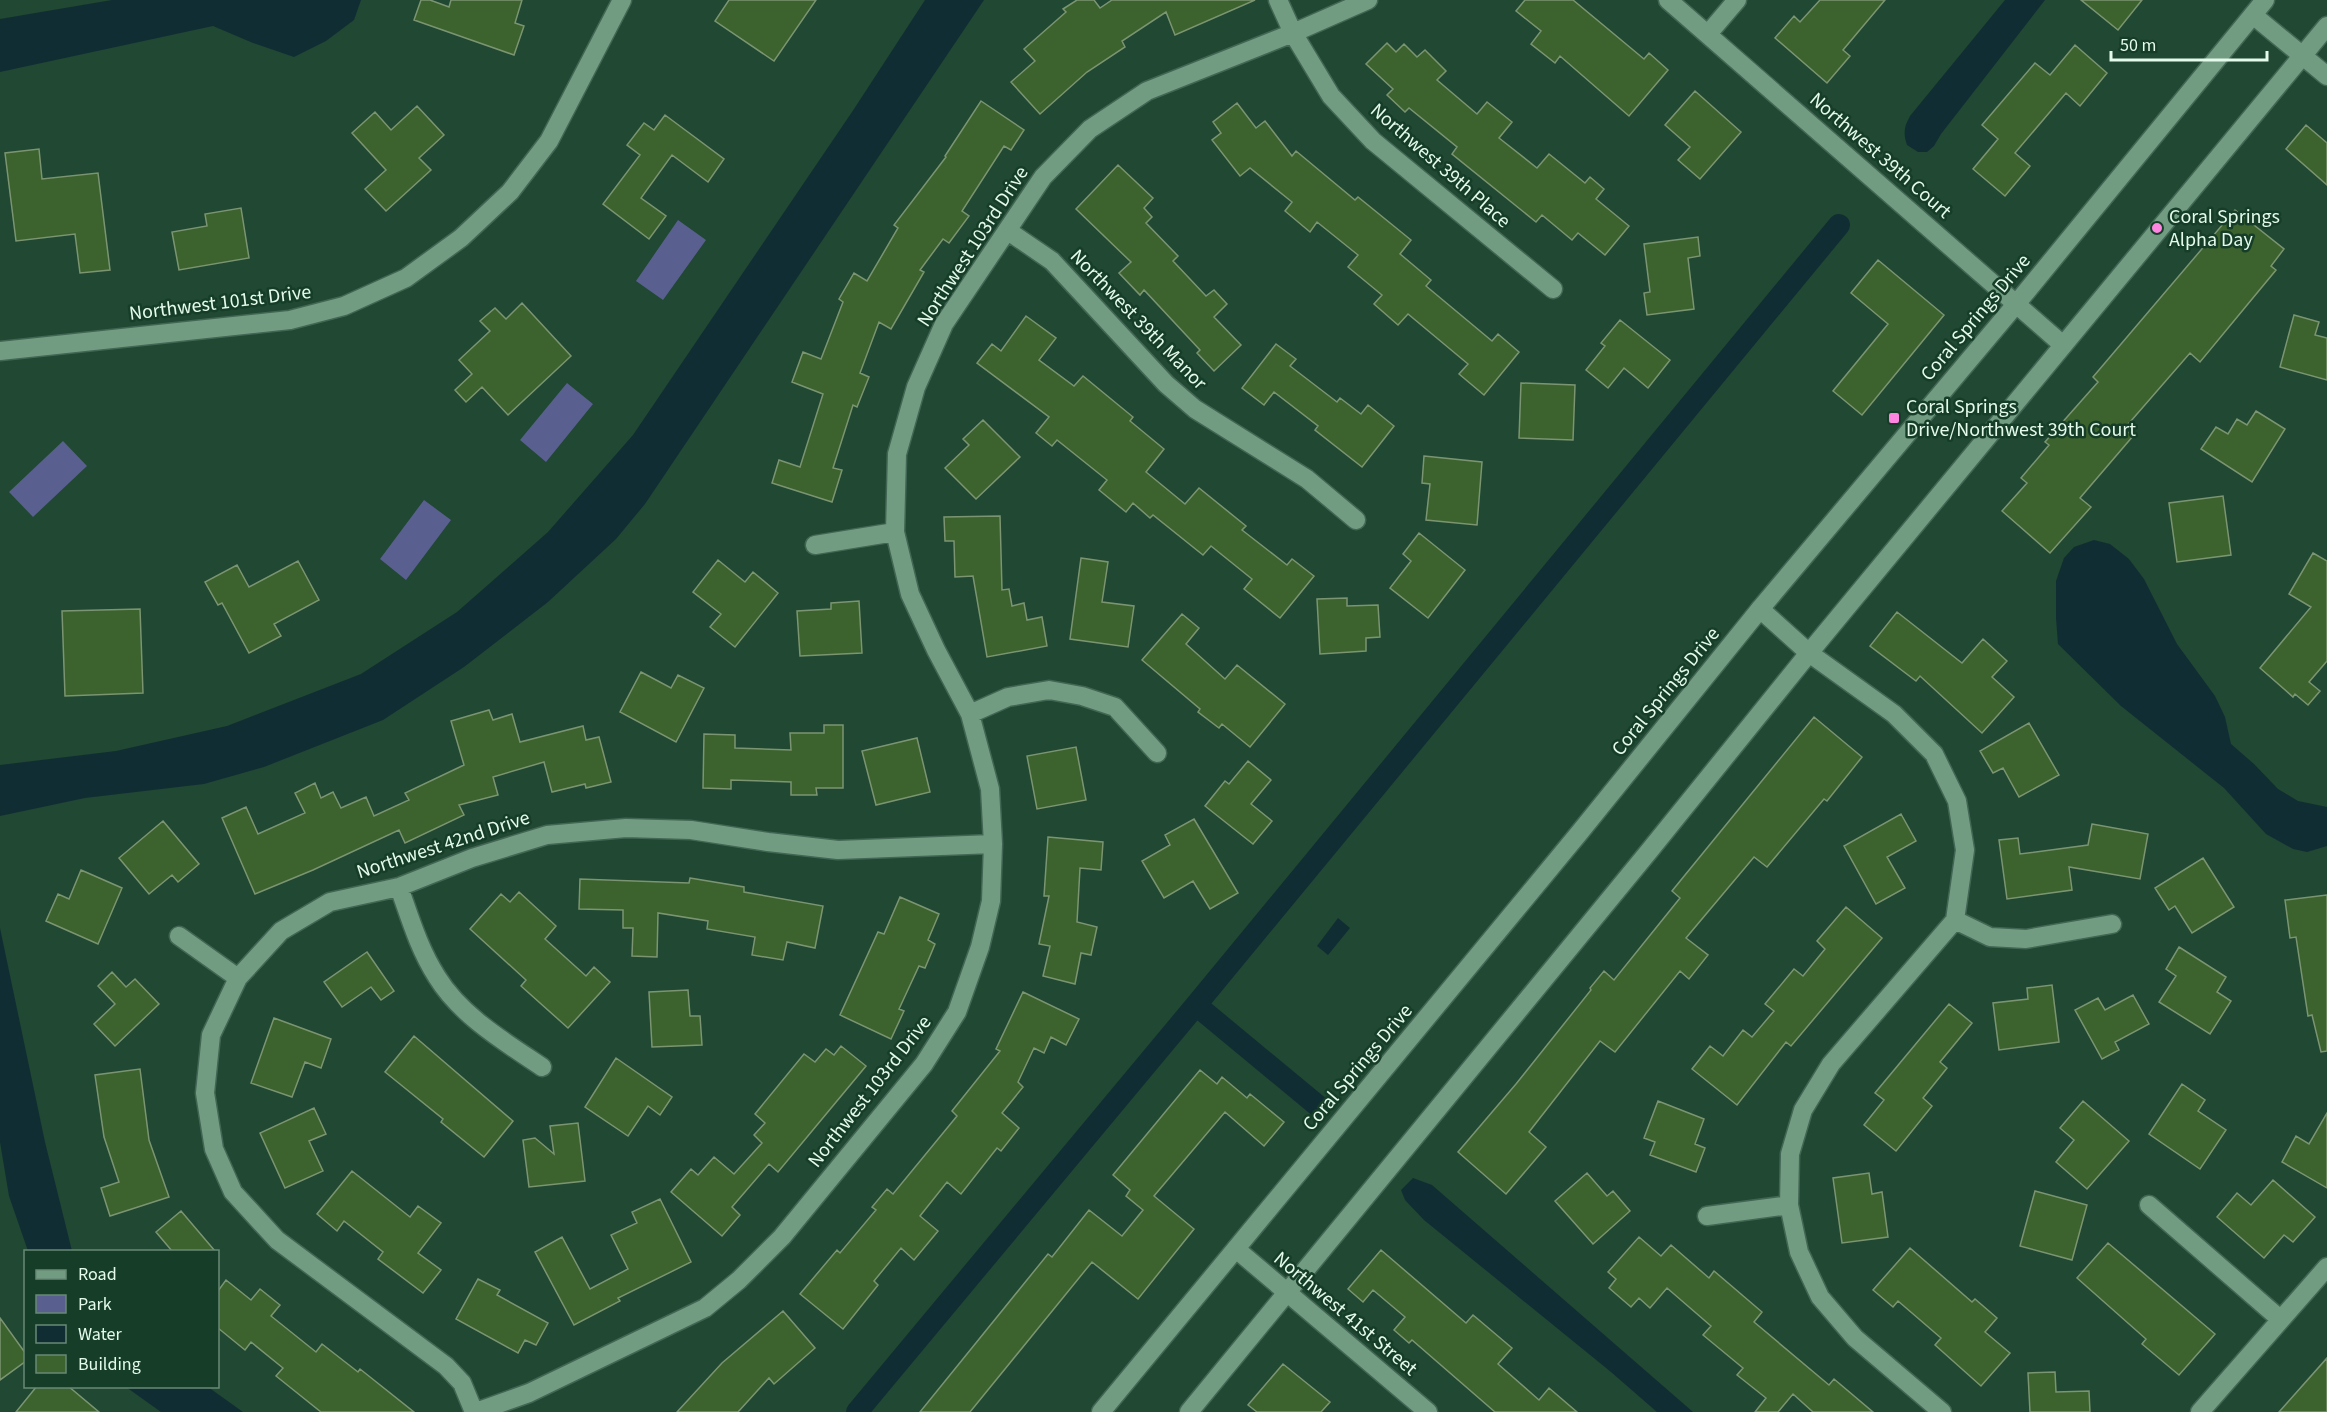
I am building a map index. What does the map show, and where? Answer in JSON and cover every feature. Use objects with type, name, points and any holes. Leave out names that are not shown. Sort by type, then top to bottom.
[{"type":"street","name":"Northwest 101st Drive","points":[[0,351],[290,320],[344,306],[406,278],[461,238],[510,192],[549,141],[622,0]]},
{"type":"street","name":"Northwest 39th Place","points":[[1278,0],[1293,33],[1331,96],[1373,141],[1553,289]]},
{"type":"street","name":"Northwest 103rd Drive","points":[[475,1412],[529,1393],[705,1308],[739,1280],[782,1237],[924,1064],[957,1012],[980,947],[991,901],[993,844],[990,789],[970,714],[910,594],[895,532],[897,454],[916,387],[944,324],[1043,177],[1090,129],[1147,91],[1293,33],[1368,0]]},
{"type":"street","name":"Northwest 39th Court","points":[[1668,0],[2063,345]]},
{"type":"street","points":[[1708,34],[1737,0]]},
{"type":"street","name":"Coral Springs Drive","points":[[1101,1412],[1580,832],[1760,609],[2017,303],[2265,0]]},
{"type":"street","points":[[2253,15],[2327,76]]},
{"type":"street","points":[[1189,1412],[1809,653],[2327,26]]},
{"type":"street","name":"Northwest 39th Manor","points":[[1008,231],[1052,261],[1180,397],[1195,409],[1307,478],[1356,520]]},
{"type":"street","points":[[815,545],[895,532]]},
{"type":"street","points":[[1760,609],[1809,653],[1894,714],[1934,754],[1957,801],[1965,849],[1954,920],[1831,1064],[1803,1110],[1790,1154],[1789,1205],[1799,1252],[1820,1297],[1855,1338],[1942,1412]]},
{"type":"street","points":[[970,714],[1008,697],[1049,690],[1082,696],[1115,707],[1157,753]]},
{"type":"street","name":"Northwest 42nd Drive","points":[[475,1412],[462,1383],[446,1366],[277,1240],[233,1192],[213,1149],[205,1093],[211,1035],[238,978],[281,931],[330,902],[399,887],[472,858],[547,834],[626,828],[691,830],[838,850],[993,844]]},
{"type":"street","points":[[399,887],[418,942],[438,978],[460,1004],[493,1034],[542,1067]]},
{"type":"street","points":[[1954,920],[1990,937],[2026,939],[2112,924]]},
{"type":"street","points":[[179,936],[238,978]]},
{"type":"street","points":[[1707,1216],[1789,1205]]},
{"type":"street","points":[[2149,1205],[2280,1319]]},
{"type":"street","name":"Northwest 41st Street","points":[[1236,1248],[1428,1412]]},
{"type":"street","points":[[2200,1412],[2327,1267]]},
{"type":"green space","points":[[678,220],[706,240],[663,300],[636,281]]},
{"type":"green space","points":[[567,383],[593,404],[546,462],[520,440]]},
{"type":"green space","points":[[63,441],[87,466],[33,517],[9,492]]},
{"type":"green space","points":[[424,500],[451,520],[406,580],[380,559]]},
{"type":"water","points":[[112,0],[361,0],[354,20],[326,41],[294,57],[213,26],[0,72],[0,19]]},
{"type":"water","points":[[925,0],[984,0],[645,504],[616,539],[548,602],[464,667],[383,720],[264,767],[204,784],[85,798],[0,816],[0,765],[116,751],[227,726],[361,674],[457,612],[548,532],[633,435]]},
{"type":"water","points":[[2005,0],[2045,0],[1934,146],[1927,152],[1918,152],[1907,145],[1906,141],[1906,123],[1910,116]]},
{"type":"water","points":[[2094,540],[2110,544],[2129,559],[2144,579],[2177,644],[2215,696],[2225,717],[2231,744],[2278,789],[2298,801],[2327,807],[2327,846],[2307,852],[2293,849],[2266,834],[2224,788],[2121,706],[2058,644],[2056,581],[2064,558],[2074,547]]},
{"type":"water","points":[[1338,918],[1350,928],[1328,955],[1317,946]]},
{"type":"water","points":[[0,928],[45,1142],[72,1250],[28,1250],[9,1196],[0,1142]]},
{"type":"water","points":[[1413,1178],[1432,1185],[1693,1412],[1657,1412],[1424,1220],[1405,1200],[1401,1190]]},
{"type":"water","points":[[127,1388],[209,1388],[243,1412],[161,1412]]},
{"type":"building","points":[[421,0],[430,0],[449,7],[451,0],[522,0],[515,23],[524,26],[514,55],[414,20]]},
{"type":"building","points":[[729,0],[816,0],[774,61],[715,21]]},
{"type":"building","points":[[1077,0],[1094,0],[1100,8],[1112,0],[1255,0],[1175,35],[1166,12],[1122,41],[1125,47],[1087,72],[1040,114],[1011,82],[1035,61],[1024,49],[1066,12],[1063,9]]},
{"type":"building","points":[[1525,0],[1573,0],[1644,59],[1649,53],[1668,70],[1629,116],[1560,56],[1555,63],[1531,44],[1541,31],[1516,11]]},
{"type":"building","points":[[1820,0],[1885,0],[1843,50],[1850,56],[1827,83],[1775,38],[1794,16],[1800,22]]},
{"type":"building","points":[[2081,0],[2142,0],[2118,30]]},
{"type":"building","points":[[1387,43],[1396,52],[1404,44],[1417,57],[1425,50],[1446,71],[1437,80],[1477,114],[1487,102],[1512,122],[1499,138],[1537,168],[1549,154],[1585,183],[1590,177],[1604,189],[1596,199],[1629,226],[1605,255],[1578,233],[1572,240],[1542,215],[1536,222],[1452,154],[1457,147],[1409,108],[1405,112],[1387,95],[1393,89],[1366,64]]},
{"type":"building","points":[[2075,45],[2107,73],[2080,106],[2066,93],[2015,153],[2030,166],[2005,196],[1973,169],[1998,139],[1982,125],[2035,63],[2050,75]]},
{"type":"building","points":[[1695,91],[1741,132],[1700,179],[1678,160],[1690,147],[1665,125]]},
{"type":"building","points":[[981,101],[1024,130],[1011,150],[1004,146],[962,211],[969,216],[949,243],[943,239],[920,270],[924,272],[891,329],[879,322],[860,373],[869,377],[857,407],[853,405],[833,468],[842,470],[832,502],[772,483],[779,460],[800,467],[823,394],[792,382],[803,352],[821,359],[843,302],[839,299],[854,273],[867,281],[898,228],[894,225],[946,157]]},
{"type":"building","points":[[1237,103],[1256,128],[1265,121],[1292,156],[1296,151],[1355,200],[1358,197],[1411,240],[1400,254],[1431,280],[1426,286],[1492,341],[1498,334],[1519,352],[1484,395],[1459,374],[1468,364],[1408,314],[1398,325],[1374,304],[1382,295],[1348,267],[1358,255],[1317,222],[1310,232],[1285,211],[1292,202],[1250,168],[1240,176],[1212,140],[1221,133],[1213,122]]},
{"type":"building","points":[[417,106],[444,135],[419,158],[431,170],[386,211],[365,189],[386,170],[352,133],[375,112],[391,130]]},
{"type":"building","points":[[665,115],[724,159],[708,182],[672,155],[641,198],[666,216],[649,239],[603,204],[640,155],[627,145],[644,123],[654,130]]},
{"type":"building","points":[[2306,125],[2327,143],[2327,185],[2286,149]]},
{"type":"building","points":[[39,149],[42,179],[98,173],[110,270],[80,273],[75,234],[16,241],[5,153]]},
{"type":"building","points":[[1118,165],[1153,198],[1144,208],[1152,217],[1146,223],[1178,256],[1173,261],[1206,296],[1214,290],[1227,304],[1214,317],[1241,345],[1214,371],[1197,353],[1200,350],[1144,290],[1140,295],[1119,273],[1131,262],[1076,209]]},
{"type":"building","points":[[241,208],[249,258],[179,270],[172,232],[207,226],[205,214]]},
{"type":"building","points":[[2235,210],[2284,249],[2271,266],[2276,270],[2200,362],[2190,353],[2124,429],[2133,436],[2080,498],[2091,507],[2050,553],[2002,511],[2027,483],[2021,478],[2049,445],[2045,442],[2098,382],[2093,377]]},
{"type":"building","points":[[1698,237],[1700,256],[1688,258],[1694,309],[1647,315],[1644,293],[1650,292],[1644,244]]},
{"type":"building","points":[[1878,260],[1944,315],[1862,415],[1833,391],[1888,324],[1851,293]]},
{"type":"building","points":[[522,303],[571,356],[508,415],[482,387],[466,402],[455,390],[472,374],[459,360],[490,331],[480,321],[495,308],[506,319]]},
{"type":"building","points":[[2294,315],[2319,322],[2315,335],[2327,338],[2327,380],[2280,367]]},
{"type":"building","points":[[1026,316],[1056,338],[1039,360],[1074,386],[1083,376],[1133,417],[1130,421],[1164,449],[1146,472],[1185,504],[1199,488],[1246,526],[1242,530],[1287,565],[1292,559],[1314,576],[1280,618],[1244,589],[1252,579],[1211,546],[1203,555],[1153,515],[1150,518],[1133,503],[1126,512],[1099,490],[1107,480],[1057,440],[1052,446],[1036,433],[1049,417],[977,363],[992,344],[1001,351]]},
{"type":"building","points":[[1620,320],[1670,360],[1648,388],[1624,368],[1608,388],[1586,370],[1605,346],[1601,343]]},
{"type":"building","points":[[1276,344],[1296,359],[1290,366],[1337,402],[1340,398],[1361,414],[1368,405],[1394,426],[1362,467],[1315,430],[1318,426],[1274,392],[1264,405],[1242,388]]},
{"type":"building","points":[[1521,383],[1575,385],[1573,440],[1519,438]]},
{"type":"building","points":[[2256,411],[2285,429],[2252,482],[2201,449],[2216,427],[2228,434],[2237,419],[2247,425]]},
{"type":"building","points":[[983,420],[1020,457],[976,499],[945,468],[969,445],[963,439]]},
{"type":"building","points":[[1424,456],[1482,462],[1477,525],[1426,520],[1430,484],[1422,483]]},
{"type":"building","points":[[2223,496],[2231,555],[2177,562],[2169,503]]},
{"type":"building","points":[[1000,516],[1002,590],[1009,589],[1012,606],[1024,603],[1027,620],[1042,617],[1047,646],[987,657],[973,576],[955,577],[954,541],[945,541],[944,517]]},
{"type":"building","points":[[1419,533],[1465,570],[1428,618],[1390,588],[1411,561],[1403,554]]},
{"type":"building","points":[[2313,553],[2327,561],[2327,661],[2309,682],[2320,691],[2308,705],[2295,694],[2293,697],[2260,668],[2311,607],[2289,594]]},
{"type":"building","points":[[1081,558],[1108,562],[1102,602],[1134,606],[1128,647],[1070,639]]},
{"type":"building","points":[[718,560],[745,582],[753,572],[778,593],[735,647],[710,627],[721,614],[693,592]]},
{"type":"building","points":[[298,561],[319,600],[274,624],[281,636],[249,653],[222,603],[218,605],[205,582],[237,565],[249,587]]},
{"type":"building","points":[[1347,598],[1347,606],[1378,605],[1380,637],[1366,638],[1366,651],[1320,654],[1317,599]]},
{"type":"building","points":[[859,601],[862,653],[800,656],[797,611],[831,609],[831,603]]},
{"type":"building","points":[[140,609],[143,693],[65,696],[62,611]]},
{"type":"building","points":[[1897,612],[1962,663],[1983,639],[2007,661],[1992,677],[2014,697],[1982,733],[1920,676],[1916,681],[1870,646]]},
{"type":"building","points":[[1182,614],[1199,628],[1186,644],[1225,679],[1237,665],[1285,704],[1250,747],[1222,724],[1219,728],[1198,712],[1200,709],[1142,660]]},
{"type":"building","points":[[641,672],[671,688],[678,675],[704,688],[676,742],[620,712]]},
{"type":"building","points":[[489,710],[493,720],[512,714],[520,742],[583,726],[586,740],[599,737],[611,782],[586,788],[585,784],[552,792],[544,762],[493,777],[498,795],[459,805],[464,815],[405,843],[399,830],[255,894],[222,818],[246,807],[258,834],[305,813],[295,793],[315,783],[321,798],[333,792],[341,808],[366,797],[374,816],[409,800],[405,793],[464,765],[451,721]]},
{"type":"building","points":[[1814,717],[1862,757],[1827,801],[1824,799],[1767,867],[1754,857],[1686,938],[1708,955],[1689,979],[1680,971],[1615,1052],[1600,1041],[1529,1132],[1546,1147],[1506,1194],[1458,1152],[1516,1084],[1604,971],[1614,980],[1680,898],[1672,891]]},
{"type":"building","points":[[2029,723],[2059,775],[2019,797],[2003,768],[1993,773],[1980,751]]},
{"type":"building","points":[[824,725],[843,725],[843,788],[816,788],[817,795],[791,795],[791,782],[731,780],[731,789],[703,788],[704,734],[735,735],[735,748],[791,750],[790,733],[824,733]]},
{"type":"building","points":[[917,738],[930,792],[876,805],[862,751]]},
{"type":"building","points":[[1076,747],[1086,800],[1037,809],[1027,756]]},
{"type":"building","points":[[1248,761],[1271,780],[1251,804],[1272,821],[1253,844],[1205,806],[1225,781],[1229,784]]},
{"type":"building","points":[[1901,814],[1916,841],[1887,857],[1905,888],[1876,904],[1844,846]]},
{"type":"building","points":[[1194,819],[1238,893],[1210,909],[1193,881],[1164,898],[1142,861],[1170,845],[1165,835]]},
{"type":"building","points":[[163,821],[199,864],[178,882],[172,875],[149,894],[119,858]]},
{"type":"building","points":[[2092,824],[2148,834],[2140,879],[2069,867],[2072,890],[2007,899],[1999,840],[2018,838],[2020,854],[2088,845]]},
{"type":"building","points":[[1048,837],[1103,842],[1101,870],[1080,868],[1077,922],[1097,927],[1091,955],[1081,953],[1075,984],[1043,976],[1050,946],[1039,944],[1049,896],[1044,896]]},
{"type":"building","points":[[2203,858],[2234,907],[2192,933],[2175,906],[2169,910],[2155,888]]},
{"type":"building","points":[[81,870],[122,888],[98,944],[46,921],[58,894],[69,899]]},
{"type":"building","points":[[690,878],[744,887],[744,892],[823,906],[815,948],[787,942],[783,960],[752,955],[755,937],[707,929],[708,921],[658,913],[657,957],[632,956],[633,928],[623,928],[623,910],[579,909],[580,879],[689,883]]},
{"type":"building","points":[[519,892],[556,926],[545,939],[586,976],[594,967],[610,982],[568,1028],[521,986],[526,980],[470,929],[501,894],[510,902]]},
{"type":"building","points":[[2327,895],[2327,1051],[2321,1052],[2312,1015],[2308,1016],[2296,937],[2290,938],[2285,900]]},
{"type":"building","points":[[900,897],[939,914],[928,940],[935,944],[925,968],[919,966],[899,1009],[904,1011],[891,1039],[840,1015],[878,932],[884,934]]},
{"type":"building","points":[[1846,907],[1882,938],[1791,1046],[1786,1042],[1737,1105],[1692,1069],[1710,1046],[1723,1056],[1743,1030],[1752,1037],[1774,1011],[1765,1004],[1794,969],[1803,976],[1825,949],[1817,941]]},
{"type":"building","points":[[2179,947],[2226,977],[2217,992],[2231,1001],[2210,1034],[2159,1002],[2176,976],[2166,969]]},
{"type":"building","points":[[367,952],[394,991],[381,1000],[371,987],[342,1007],[324,982]]},
{"type":"building","points":[[112,972],[126,987],[135,979],[159,1004],[115,1046],[94,1024],[115,1004],[98,986]]},
{"type":"building","points":[[2052,985],[2059,1042],[1999,1050],[1993,1003],[2028,999],[2027,988]]},
{"type":"building","points":[[688,990],[690,1016],[700,1016],[702,1045],[652,1047],[649,992]]},
{"type":"building","points":[[1023,992],[1079,1019],[1066,1045],[1051,1037],[1044,1053],[1034,1048],[1018,1082],[1023,1087],[1002,1113],[1019,1128],[1001,1151],[997,1148],[961,1194],[947,1182],[920,1216],[938,1231],[914,1260],[901,1248],[874,1281],[878,1285],[843,1329],[800,1294],[837,1250],[840,1253],[876,1210],[872,1207],[887,1189],[893,1194],[957,1116],[952,1111],[1000,1051],[996,1049]]},
{"type":"building","points":[[2133,995],[2149,1024],[2115,1042],[2119,1050],[2102,1059],[2075,1010],[2098,998],[2105,1010]]},
{"type":"building","points":[[1949,1004],[1972,1023],[1940,1062],[1947,1068],[1923,1098],[1932,1106],[1896,1151],[1864,1125],[1884,1100],[1875,1093]]},
{"type":"building","points":[[274,1018],[331,1039],[321,1068],[305,1062],[292,1097],[251,1083]]},
{"type":"building","points":[[414,1036],[513,1121],[484,1157],[441,1122],[443,1119],[385,1072]]},
{"type":"building","points":[[841,1046],[866,1066],[778,1172],[769,1164],[732,1207],[740,1215],[722,1236],[671,1192],[691,1169],[698,1175],[714,1157],[734,1174],[762,1143],[754,1135],[765,1123],[755,1114],[804,1054],[815,1062],[826,1049],[834,1055]]},
{"type":"building","points":[[616,1058],[672,1097],[660,1115],[648,1106],[628,1136],[585,1107]]},
{"type":"building","points":[[140,1069],[149,1140],[169,1197],[110,1216],[101,1188],[119,1182],[104,1137],[95,1075]]},
{"type":"building","points":[[1200,1070],[1217,1084],[1222,1077],[1247,1098],[1250,1094],[1284,1122],[1264,1146],[1225,1112],[1154,1196],[1194,1229],[1138,1299],[1092,1262],[970,1412],[920,1412],[1048,1254],[1052,1257],[1089,1210],[1122,1236],[1143,1210],[1126,1196],[1130,1190],[1113,1175]]},
{"type":"building","points":[[2182,1084],[2205,1100],[2198,1111],[2226,1130],[2200,1169],[2149,1134]]},
{"type":"building","points":[[1658,1101],[1704,1119],[1695,1144],[1705,1148],[1696,1172],[1650,1155],[1655,1142],[1644,1138]]},
{"type":"building","points":[[2083,1101],[2129,1141],[2087,1189],[2056,1162],[2074,1140],[2060,1128]]},
{"type":"building","points":[[314,1108],[326,1134],[309,1141],[323,1171],[285,1188],[260,1133]]},
{"type":"building","points":[[2327,1113],[2327,1188],[2282,1162],[2296,1136],[2309,1144]]},
{"type":"building","points":[[578,1123],[585,1181],[529,1187],[523,1140],[535,1138],[554,1154],[550,1126]]},
{"type":"building","points":[[352,1171],[410,1217],[418,1206],[441,1223],[418,1253],[441,1270],[423,1293],[378,1259],[383,1252],[344,1221],[337,1231],[317,1214]]},
{"type":"building","points":[[1587,1173],[1607,1196],[1613,1191],[1630,1211],[1593,1244],[1555,1201]]},
{"type":"building","points":[[1869,1173],[1872,1194],[1882,1192],[1888,1237],[1842,1243],[1833,1178]]},
{"type":"building","points":[[2273,1180],[2315,1217],[2293,1242],[2284,1235],[2264,1258],[2217,1217],[2237,1193],[2251,1205]]},
{"type":"building","points":[[2035,1191],[2087,1205],[2072,1260],[2020,1246]]},
{"type":"building","points":[[660,1199],[691,1262],[618,1298],[620,1301],[574,1325],[535,1252],[562,1237],[590,1289],[628,1269],[611,1235],[637,1223],[632,1212]]},
{"type":"building","points":[[181,1211],[214,1250],[171,1250],[156,1232]]},
{"type":"building","points":[[1639,1237],[1661,1256],[1671,1245],[1709,1278],[1714,1271],[1762,1312],[1754,1322],[1829,1385],[1834,1379],[1873,1412],[1813,1412],[1793,1394],[1778,1412],[1755,1412],[1766,1398],[1737,1375],[1743,1368],[1703,1335],[1711,1326],[1667,1288],[1650,1308],[1639,1298],[1631,1307],[1609,1288],[1616,1279],[1608,1272]]},
{"type":"building","points":[[2108,1243],[2215,1334],[2179,1375],[2142,1344],[2146,1339],[2077,1278]]},
{"type":"building","points":[[1910,1248],[1972,1302],[1975,1299],[1997,1318],[1985,1332],[2010,1353],[1981,1386],[1935,1345],[1941,1338],[1898,1301],[1893,1307],[1873,1290]]},
{"type":"building","points":[[1381,1250],[1466,1323],[1473,1315],[1512,1348],[1498,1364],[1539,1400],[1549,1388],[1577,1412],[1495,1412],[1412,1340],[1409,1343],[1394,1330],[1405,1317],[1373,1290],[1363,1302],[1348,1289]]},
{"type":"building","points":[[478,1279],[500,1290],[497,1295],[548,1323],[536,1345],[525,1340],[518,1353],[456,1319]]},
{"type":"building","points":[[226,1280],[251,1300],[260,1289],[280,1305],[271,1316],[316,1352],[322,1344],[358,1372],[360,1369],[414,1412],[321,1412],[276,1376],[283,1368],[251,1342],[245,1350],[219,1329],[219,1290]]},
{"type":"building","points":[[783,1311],[815,1348],[774,1384],[769,1378],[738,1412],[677,1412],[722,1363]]},
{"type":"building","points":[[0,1318],[24,1351],[24,1362],[0,1380]]},
{"type":"building","points":[[2327,1358],[2327,1412],[2279,1412]]},
{"type":"building","points":[[1283,1364],[1330,1402],[1321,1412],[1257,1412],[1248,1405]]},
{"type":"building","points":[[2055,1372],[2056,1392],[2089,1391],[2090,1412],[2030,1412],[2028,1373]]},
{"type":"building","points":[[35,1388],[70,1388],[99,1412],[16,1412]]},
{"type":"waterway","points":[[857,1412],[1839,225]]},
{"type":"waterway","points":[[1196,1005],[1318,1106]]},
{"type":"place","name":"Coral Springs Alpha Day","points":[[2157,228]]},
{"type":"place","name":"Coral Springs Drive/Northwest 39th Court","points":[[1894,418]]}]
